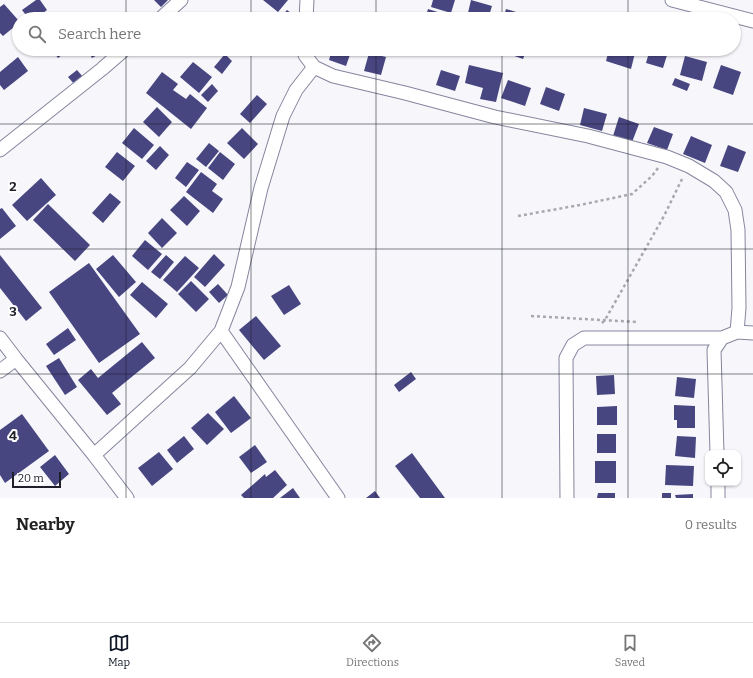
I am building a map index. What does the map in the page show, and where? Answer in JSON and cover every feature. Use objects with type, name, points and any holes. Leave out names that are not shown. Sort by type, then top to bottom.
[{"type":"street","points":[[168,12],[181,0]]},
{"type":"street","points":[[306,12],[307,0]]},
{"type":"street","points":[[672,0],[718,12]]},
{"type":"street","points":[[741,18],[753,21]]},
{"type":"street","points":[[0,150],[117,56]]},
{"type":"street","points":[[306,56],[314,67],[333,76],[495,117],[588,136],[667,157],[689,166],[714,181],[726,192],[735,210],[738,230],[739,308],[737,332]]},
{"type":"street","points":[[94,455],[190,368],[221,331],[238,287],[261,188],[283,116],[296,90],[314,67]]},
{"type":"street","points":[[221,331],[338,498]]},
{"type":"street","points":[[567,498],[566,358],[573,345],[584,338],[722,338],[737,332],[753,333]]},
{"type":"street","points":[[0,338],[127,498]]},
{"type":"street","points":[[717,450],[714,350],[722,338]]},
{"type":"street","points":[[0,371],[16,359]]},
{"type":"street","points":[[718,486],[718,498]]},
{"type":"path","points":[[518,216],[632,194],[652,176],[667,157]]},
{"type":"path","points":[[584,338],[605,320],[664,216],[689,166]]},
{"type":"building","points":[[36,0],[40,0],[47,10],[44,12],[24,12],[22,10]]},
{"type":"building","points":[[154,0],[168,0],[161,7]]},
{"type":"building","points":[[263,0],[288,0],[278,12]]},
{"type":"building","points":[[433,0],[455,0],[451,12],[431,7]]},
{"type":"building","points":[[471,0],[492,6],[490,12],[468,12]]},
{"type":"building","points":[[4,4],[12,13],[12,29],[3,36],[0,33],[0,7]]},
{"type":"building","points":[[428,9],[438,12],[427,12]]},
{"type":"building","points":[[506,9],[516,12],[505,12]]},
{"type":"building","points":[[223,56],[227,56],[232,61],[222,74],[214,67]]},
{"type":"building","points":[[330,56],[350,56],[346,66],[329,60]]},
{"type":"building","points":[[368,56],[386,57],[381,75],[364,71]]},
{"type":"building","points":[[514,56],[524,56],[523,59]]},
{"type":"building","points":[[607,56],[634,56],[631,69],[606,61]]},
{"type":"building","points":[[648,56],[667,56],[663,68],[646,63]]},
{"type":"building","points":[[685,56],[707,62],[702,81],[680,75]]},
{"type":"building","points":[[18,57],[28,71],[4,90],[0,85],[0,72]]},
{"type":"building","points":[[193,62],[212,77],[199,93],[180,77]]},
{"type":"building","points":[[469,65],[503,73],[496,102],[480,99],[483,88],[465,83]]},
{"type":"building","points":[[721,65],[741,72],[733,95],[713,88]]},
{"type":"building","points":[[77,70],[83,77],[75,85],[68,77]]},
{"type":"building","points":[[441,70],[460,76],[455,91],[436,85]]},
{"type":"building","points":[[162,72],[178,84],[173,90],[186,99],[190,94],[207,108],[191,129],[146,93]]},
{"type":"building","points":[[675,78],[690,84],[687,91],[672,85]]},
{"type":"building","points":[[508,80],[531,88],[525,106],[501,98]]},
{"type":"building","points":[[212,84],[218,91],[208,102],[201,95]]},
{"type":"building","points":[[546,87],[565,94],[559,111],[540,104]]},
{"type":"building","points":[[257,95],[267,104],[250,123],[240,114]]},
{"type":"building","points":[[157,107],[172,122],[159,137],[143,122]]},
{"type":"building","points":[[584,108],[607,114],[602,131],[580,125]]},
{"type":"building","points":[[619,117],[639,124],[632,142],[613,136]]},
{"type":"building","points":[[654,127],[673,134],[667,150],[647,143]]},
{"type":"building","points":[[134,128],[154,145],[142,159],[122,143]]},
{"type":"building","points":[[242,128],[258,144],[244,159],[227,143]]},
{"type":"building","points":[[691,136],[712,145],[705,163],[683,154]]},
{"type":"building","points":[[209,143],[219,151],[206,167],[196,159]]},
{"type":"building","points":[[728,145],[746,152],[738,172],[720,166]]},
{"type":"building","points":[[160,146],[169,155],[156,170],[146,161]]},
{"type":"building","points":[[117,152],[135,166],[123,181],[105,167]]},
{"type":"building","points":[[220,152],[235,164],[223,180],[208,168]]},
{"type":"building","points":[[187,162],[199,170],[186,187],[175,178]]},
{"type":"building","points":[[201,172],[217,184],[212,191],[223,199],[213,213],[186,192]]},
{"type":"building","points":[[41,178],[56,195],[27,221],[12,205]]},
{"type":"building","points":[[110,193],[121,202],[103,223],[92,213]]},
{"type":"building","points":[[184,196],[200,211],[187,226],[170,210]]},
{"type":"building","points":[[48,204],[90,245],[75,261],[33,220]]},
{"type":"building","points":[[2,208],[16,226],[0,239],[0,209]]},
{"type":"building","points":[[162,218],[177,233],[162,248],[148,233]]},
{"type":"building","points":[[145,240],[162,254],[148,270],[132,256]]},
{"type":"building","points":[[214,254],[225,265],[205,287],[194,277]]},
{"type":"building","points":[[0,255],[42,308],[26,321],[0,288]]},
{"type":"building","points":[[113,255],[136,282],[119,297],[96,269]]},
{"type":"building","points":[[166,255],[174,262],[160,279],[151,272]]},
{"type":"building","points":[[185,256],[199,268],[177,292],[163,280]]},
{"type":"building","points":[[89,263],[140,334],[99,363],[49,292]]},
{"type":"building","points":[[191,281],[209,299],[196,312],[178,294]]},
{"type":"building","points":[[142,282],[168,304],[156,318],[130,295]]},
{"type":"building","points":[[218,284],[228,295],[219,303],[209,292]]},
{"type":"building","points":[[289,285],[301,304],[284,315],[271,296]]},
{"type":"building","points":[[256,316],[281,346],[264,360],[239,330]]},
{"type":"building","points":[[68,328],[76,340],[54,355],[46,344]]},
{"type":"building","points":[[142,342],[155,358],[112,393],[121,404],[107,415],[78,380],[91,369],[98,378]]},
{"type":"building","points":[[59,358],[77,387],[65,395],[46,366]]},
{"type":"building","points":[[411,372],[416,379],[399,392],[394,385]]},
{"type":"building","points":[[614,375],[615,394],[597,395],[596,376]]},
{"type":"building","points":[[677,377],[696,379],[694,398],[675,396]]},
{"type":"building","points":[[234,396],[251,418],[231,433],[215,412]]},
{"type":"building","points":[[674,405],[695,406],[695,428],[677,428],[677,420],[674,420]]},
{"type":"building","points":[[617,406],[617,425],[597,425],[597,407]]},
{"type":"building","points":[[208,413],[224,429],[207,445],[191,428]]},
{"type":"building","points":[[22,414],[49,451],[5,483],[0,475],[0,430]]},
{"type":"building","points":[[597,434],[616,434],[616,453],[597,453]]},
{"type":"building","points":[[184,436],[194,449],[177,463],[167,450]]},
{"type":"building","points":[[677,436],[696,437],[695,458],[675,456]]},
{"type":"building","points":[[255,445],[267,462],[251,473],[239,457]]},
{"type":"building","points":[[159,452],[173,469],[152,486],[138,468]]},
{"type":"building","points":[[412,453],[445,498],[420,498],[395,466]]},
{"type":"building","points":[[55,455],[69,474],[55,486],[40,467]]},
{"type":"building","points":[[595,461],[616,461],[616,483],[595,483]]},
{"type":"building","points":[[666,465],[694,466],[693,486],[665,485]]},
{"type":"building","points":[[275,470],[287,485],[273,498],[244,498],[241,495],[265,474],[266,477]]},
{"type":"building","points":[[293,488],[300,498],[280,498]]},
{"type":"building","points":[[375,491],[380,498],[366,498]]},
{"type":"building","points":[[598,493],[615,493],[615,498],[597,498]]},
{"type":"building","points":[[662,493],[671,493],[671,498],[662,498]]},
{"type":"building","points":[[693,494],[693,498],[676,498],[675,495]]}]
